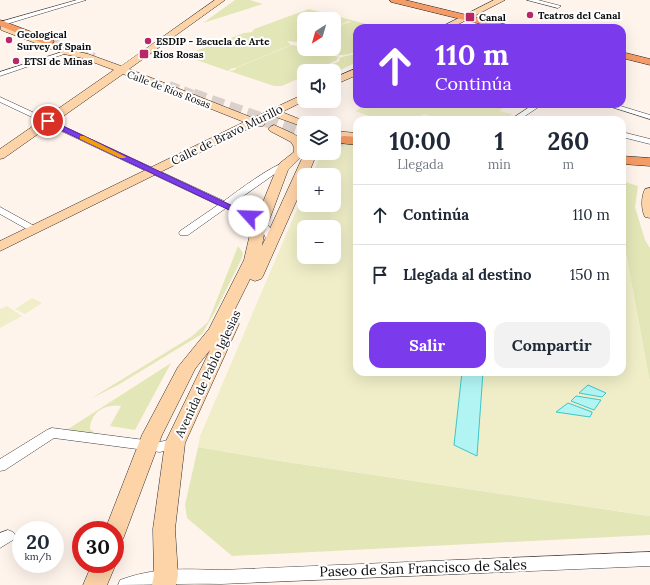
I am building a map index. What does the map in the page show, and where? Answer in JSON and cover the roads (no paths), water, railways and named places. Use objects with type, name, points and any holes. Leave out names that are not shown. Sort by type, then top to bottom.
[{"type":"main road","points":[[394,0],[491,24]]},
{"type":"main road","points":[[1,23],[49,42]]},
{"type":"main road","points":[[626,56],[650,62]]},
{"type":"main road","points":[[626,160],[650,162]]},
{"type":"street","points":[[1,23],[83,0]]},
{"type":"street","points":[[0,155],[221,0]]},
{"type":"street","points":[[452,24],[501,0]]},
{"type":"street","points":[[530,0],[558,6]]},
{"type":"street","name":"Calle de Ríos Rosas","points":[[1,23],[4,28],[67,52],[85,56],[274,129]]},
{"type":"street","name":"Calle de Ríos Rosas","points":[[1,23],[13,24],[76,49],[85,56]]},
{"type":"street","points":[[0,74],[67,52]]},
{"type":"street","points":[[341,79],[353,73]]},
{"type":"street","points":[[0,99],[224,205],[263,220],[274,222],[282,220]]},
{"type":"street","name":"Calle de Bravo Murillo","points":[[0,247],[297,100]]},
{"type":"street","points":[[520,116],[533,108]]},
{"type":"street","points":[[620,108],[650,117]]},
{"type":"street","points":[[272,112],[297,121]]},
{"type":"street","points":[[274,129],[297,133]]},
{"type":"street","points":[[274,129],[297,140]]},
{"type":"street","points":[[626,135],[650,142]]},
{"type":"street","points":[[184,233],[273,171],[297,159]]},
{"type":"street","name":"Avenida de Pablo Iglesias","points":[[119,521],[147,446],[187,367],[213,336],[252,260],[256,239],[282,170],[297,160]]},
{"type":"street","name":"Avenida de Pablo Iglesias","points":[[165,580],[164,529],[175,443],[282,220],[299,160]]},
{"type":"street","points":[[650,192],[650,214]]},
{"type":"street","points":[[0,210],[35,230]]},
{"type":"street","points":[[263,220],[272,242]]},
{"type":"street","points":[[0,466],[52,433],[160,448],[175,443]]},
{"type":"street","name":"Paseo de San Francisco de Sales","points":[[126,585],[140,579],[165,580],[225,576],[650,559]]},
{"type":"street","points":[[95,585],[100,573]]},
{"type":"water","points":[[462,376],[483,376],[477,456],[454,445]]},
{"type":"water","points":[[588,385],[606,393],[602,397],[579,393]]},
{"type":"water","points":[[576,396],[601,400],[594,410],[571,401]]},
{"type":"water","points":[[568,403],[592,412],[590,417],[556,412]]},
{"type":"tunnel","points":[[49,42],[94,58]]},
{"type":"tunnel","points":[[169,86],[196,96]]},
{"type":"tunnel","points":[[193,95],[297,132]]},
{"type":"place","name":"Teatros del Canal","points":[[530,15]]},
{"type":"place","name":"Canal","points":[[470,17]]},
{"type":"place","name":"Geological Survey of Spain","points":[[9,40]]},
{"type":"place","name":"ESDIP - Escuela de Arte","points":[[148,41]]},
{"type":"place","name":"Ríos Rosas","points":[[144,54]]},
{"type":"place","name":"ETSI de Minas","points":[[16,61]]}]
